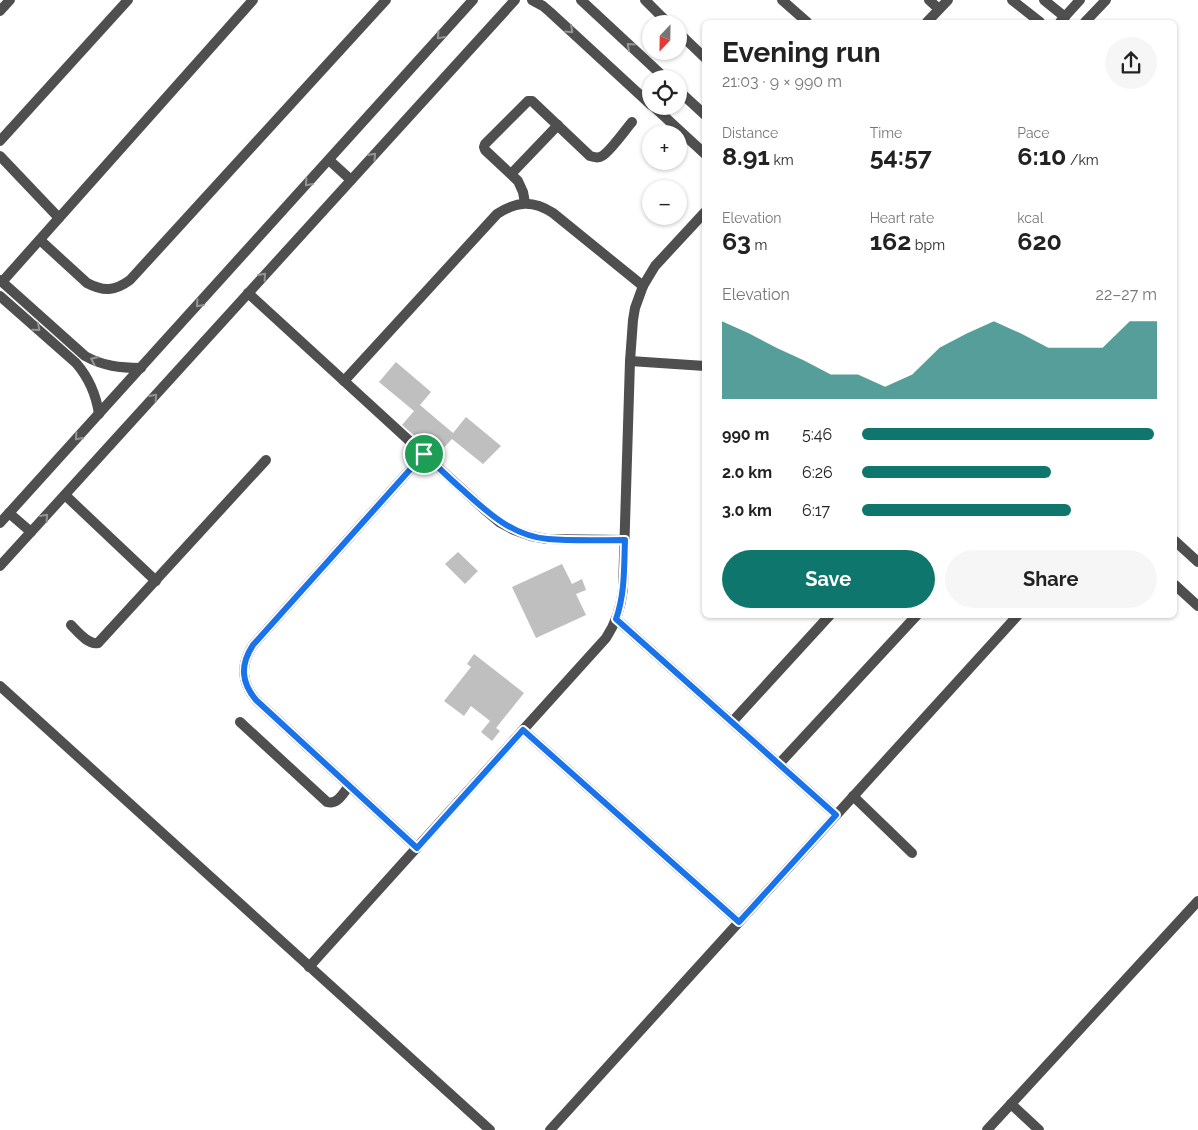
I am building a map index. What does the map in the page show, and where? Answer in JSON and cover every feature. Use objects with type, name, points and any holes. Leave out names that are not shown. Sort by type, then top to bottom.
[{"type":"street","points":[[0,11],[10,0]]},
{"type":"street","points":[[0,141],[128,0]]},
{"type":"street","points":[[141,368],[107,366],[85,356],[1,281],[40,240],[253,0]]},
{"type":"street","points":[[40,240],[95,288],[105,290],[114,289],[122,285],[136,273],[386,0]]},
{"type":"street","points":[[0,523],[473,0]]},
{"type":"street","points":[[0,566],[515,0]]},
{"type":"street","points":[[532,0],[550,12],[642,97]]},
{"type":"street","points":[[581,0],[656,70]]},
{"type":"street","points":[[646,0],[660,15]]},
{"type":"street","points":[[782,0],[805,20]]},
{"type":"street","points":[[929,0],[940,9]]},
{"type":"street","points":[[929,20],[948,0]]},
{"type":"street","points":[[1012,0],[1037,20]]},
{"type":"street","points":[[1044,0],[1062,20],[1080,0]]},
{"type":"street","points":[[1087,20],[1106,0]]},
{"type":"street","points":[[688,42],[702,55]]},
{"type":"street","points":[[687,98],[702,112]]},
{"type":"street","points":[[525,204],[521,186],[484,147],[529,100],[532,100],[590,156],[598,158],[604,155],[632,122]]},
{"type":"street","points":[[662,115],[702,151]]},
{"type":"street","points":[[511,174],[558,125]]},
{"type":"street","points":[[0,156],[59,218]]},
{"type":"street","points":[[329,160],[351,180]]},
{"type":"street","points":[[344,381],[497,214],[510,207],[535,204],[553,213],[643,286]]},
{"type":"street","points":[[309,967],[606,638],[616,619],[623,589],[632,320],[643,286],[655,266],[702,215]]},
{"type":"street","points":[[248,293],[499,522],[530,536],[547,539],[625,540]]},
{"type":"street","points":[[0,296],[83,371],[94,392],[99,414]]},
{"type":"street","points":[[630,361],[702,366]]},
{"type":"street","points":[[417,848],[256,700],[246,683],[244,663],[257,640],[424,454]]},
{"type":"street","points":[[71,625],[90,643],[98,643],[266,460]]},
{"type":"street","points":[[65,495],[156,580]]},
{"type":"street","points":[[10,513],[31,532]]},
{"type":"street","points":[[1177,543],[1198,562]]},
{"type":"street","points":[[1177,587],[1198,606]]},
{"type":"street","points":[[732,722],[827,618]]},
{"type":"street","points":[[779,764],[914,618]]},
{"type":"street","points":[[550,1130],[1014,618]]},
{"type":"street","points":[[616,619],[836,815]]},
{"type":"street","points":[[0,686],[490,1130]]},
{"type":"street","points":[[240,722],[327,802],[332,803],[336,801],[349,786]]},
{"type":"street","points":[[523,730],[739,922]]},
{"type":"street","points":[[853,796],[912,853]]},
{"type":"street","points":[[987,1130],[1198,901]]},
{"type":"street","points":[[1011,1104],[1039,1130]]},
{"type":"building","points":[[396,362],[431,392],[420,405],[453,433],[466,417],[501,446],[483,464],[452,439],[437,455],[402,425],[414,411],[379,382]]},
{"type":"building","points":[[458,552],[478,571],[465,584],[445,564]]},
{"type":"building","points":[[562,564],[572,584],[582,579],[586,590],[576,594],[586,615],[536,638],[512,587]]},
{"type":"building","points":[[474,654],[524,693],[496,728],[500,731],[492,741],[481,732],[490,721],[471,706],[464,716],[444,701],[471,667],[467,664]]},
{"type":"route","points":[[424,454],[499,522],[514,530],[530,536],[547,539],[625,540],[622,600],[616,619],[836,815],[739,922],[523,730],[417,848],[256,700],[250,692],[246,683],[244,663],[253,645],[424,454]]}]
